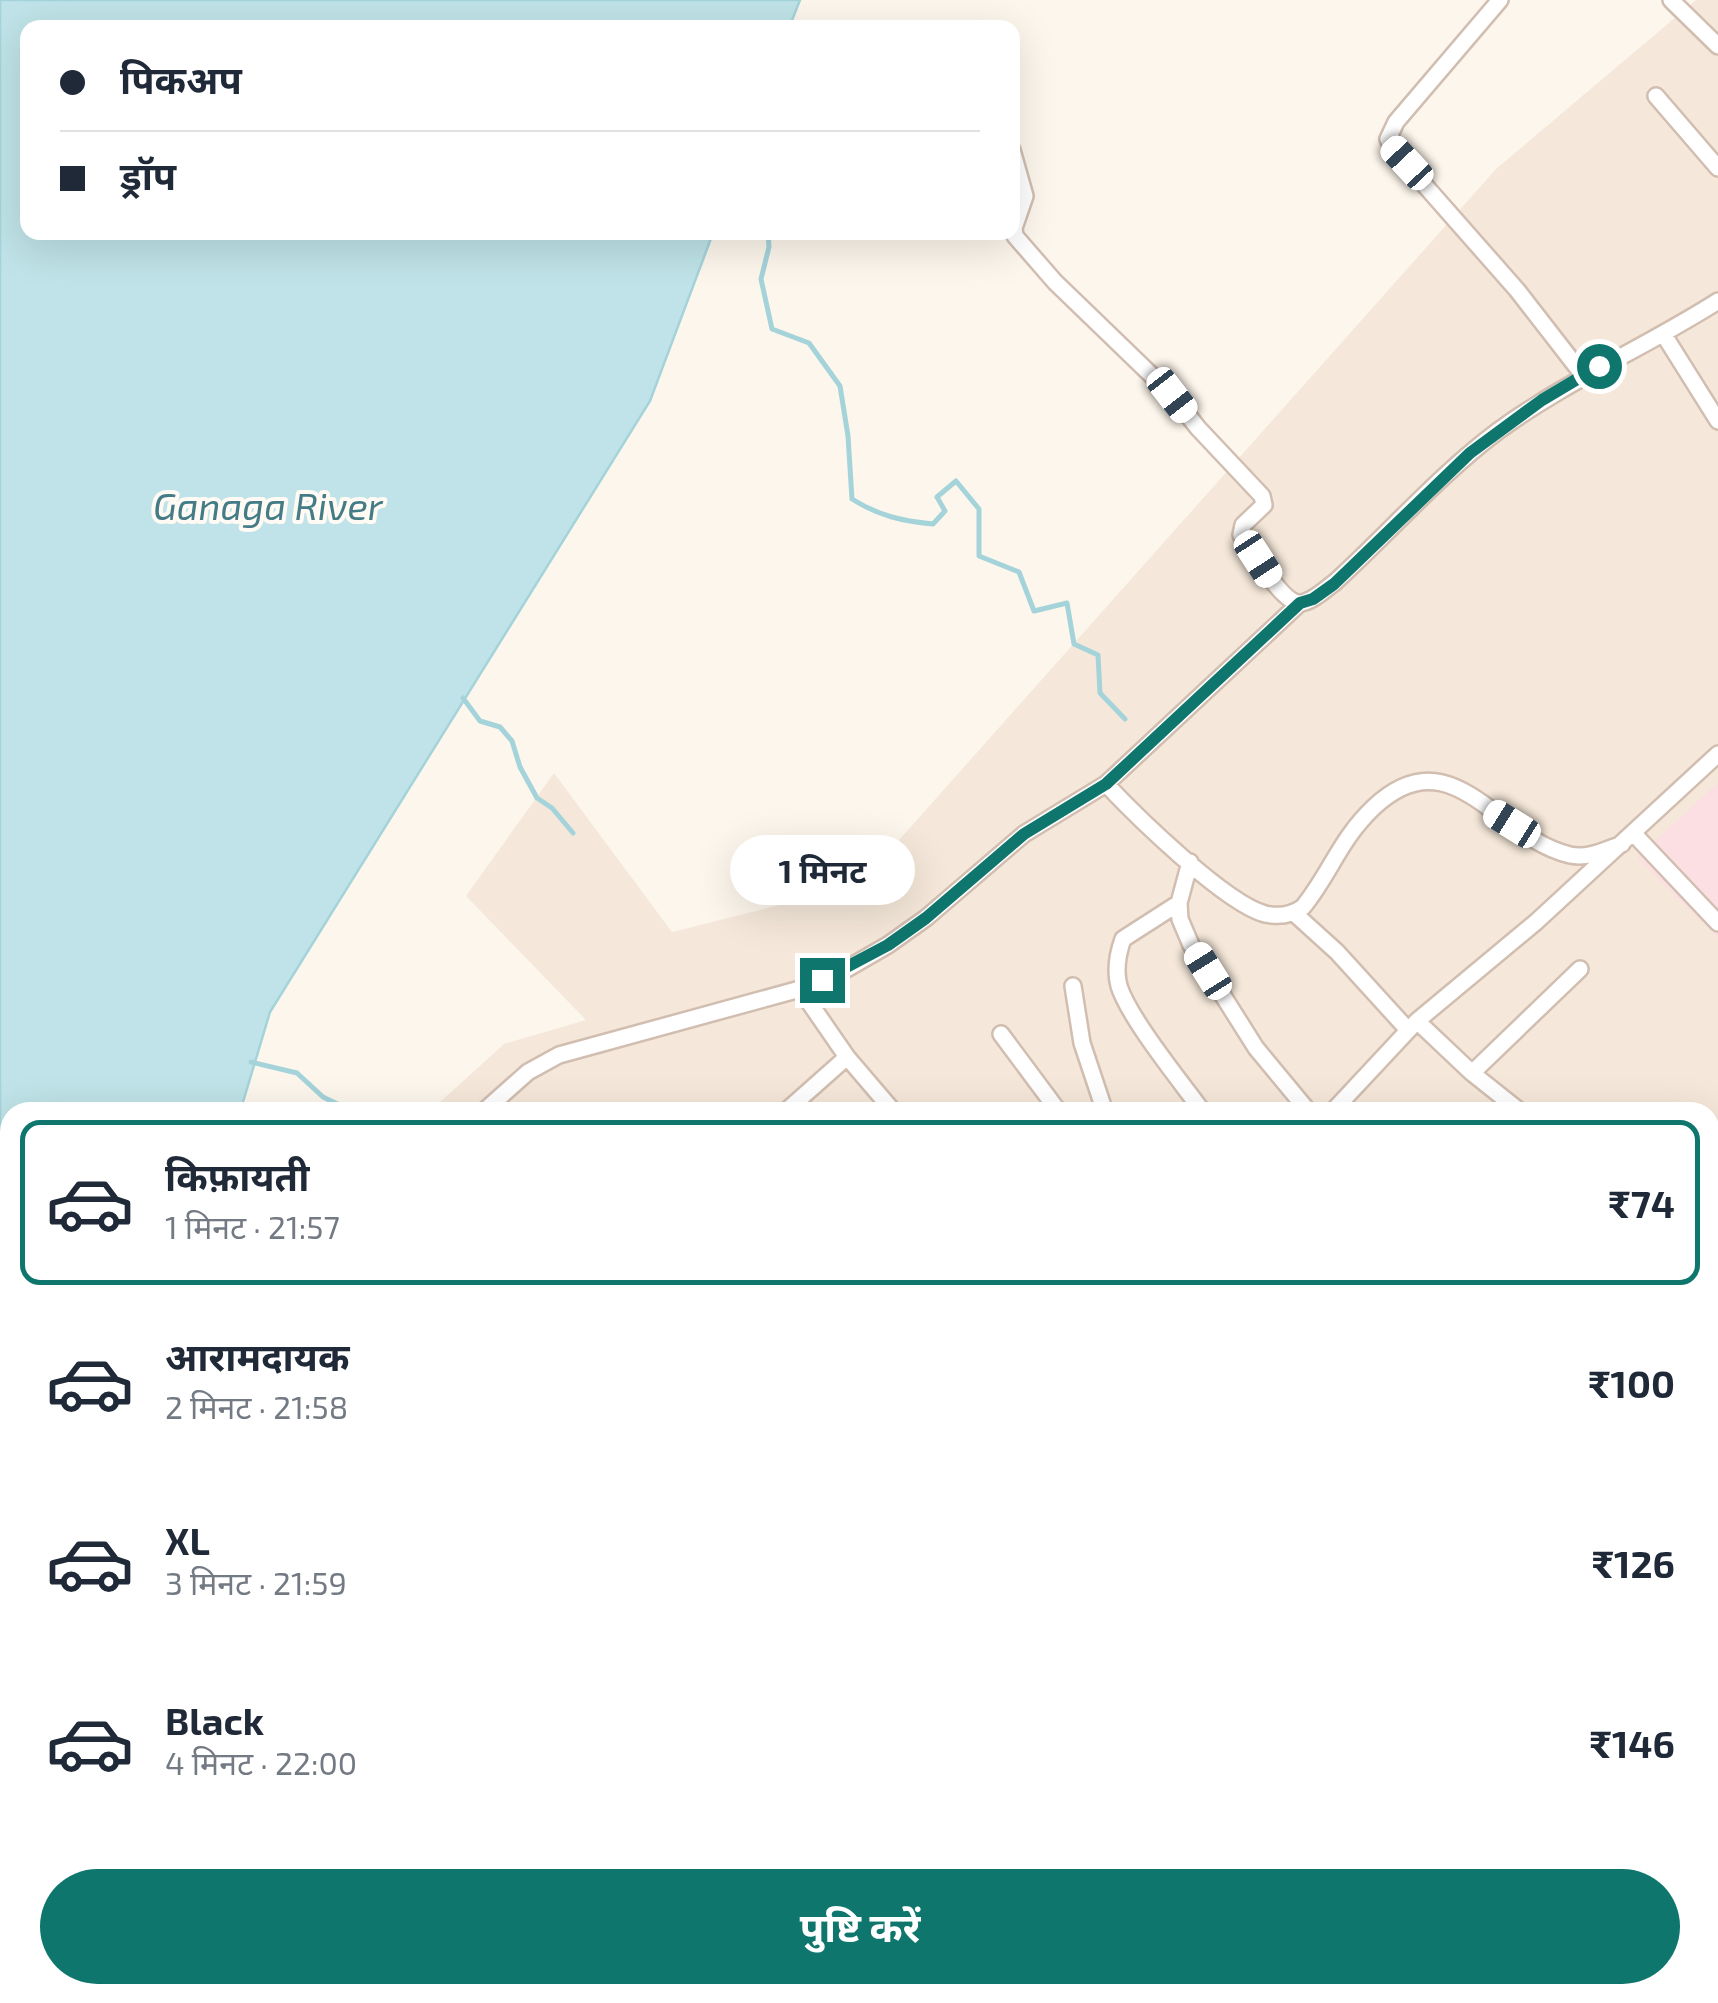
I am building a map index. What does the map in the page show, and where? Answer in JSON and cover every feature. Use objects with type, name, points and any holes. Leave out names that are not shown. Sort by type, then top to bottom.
[{"type":"street","points":[[1500,0],[1396,122],[1388,139],[1517,290],[1583,376]]},
{"type":"street","points":[[1671,0],[1718,46]]},
{"type":"street","points":[[1656,96],[1718,168]]},
{"type":"street","points":[[1020,181],[1024,196],[1020,209]]},
{"type":"street","points":[[1018,240],[1055,282],[1172,395],[1262,496],[1264,505],[1242,525],[1241,535],[1278,588],[1300,603]]},
{"type":"street","points":[[494,1102],[528,1072],[559,1054],[800,988],[844,971],[888,945],[926,918],[1024,834],[1106,784],[1300,603],[1334,584],[1470,453],[1542,400],[1718,302]]},
{"type":"street","points":[[1664,335],[1718,421]]},
{"type":"street","points":[[1341,1102],[1413,1026],[1536,922],[1718,754]]},
{"type":"street","points":[[1294,914],[1313,894],[1346,837],[1376,806],[1414,781],[1444,782],[1539,840],[1570,854],[1591,855],[1628,839]]},
{"type":"street","points":[[1106,784],[1190,862],[1246,906],[1264,913],[1294,914],[1413,1026],[1508,1102]]},
{"type":"street","points":[[1628,839],[1718,923]]},
{"type":"street","points":[[1190,862],[1179,902],[1180,919],[1200,960],[1256,1048],[1301,1102]]},
{"type":"street","points":[[1179,902],[1123,939],[1117,972],[1120,988],[1138,1020],[1195,1102]]},
{"type":"street","points":[[1472,1073],[1580,970]]},
{"type":"street","points":[[1073,986],[1082,1044],[1102,1102]]},
{"type":"street","points":[[800,988],[846,1056],[885,1102]]},
{"type":"street","points":[[1002,1034],[1052,1102]]},
{"type":"street","points":[[796,1102],[846,1056]]},
{"type":"shaded area","points":[[1696,0],[1718,0],[1718,1102],[440,1102],[504,1044],[586,1020],[466,896],[554,773],[672,932],[859,885],[1496,169]]},
{"type":"shaded area","points":[[1718,783],[1718,938],[1637,858]]},
{"type":"water","name":"Ganaga River","points":[[0,0],[800,0],[792,20],[20,20],[20,240],[710,240],[650,401],[270,1012],[243,1102],[0,1102]]},
{"type":"waterway","points":[[769,240],[761,279],[772,329],[809,343],[840,386],[852,499],[891,517],[933,524],[945,511],[937,497],[956,481],[979,509],[979,556],[1019,572],[1034,611],[1067,603],[1074,644],[1098,655],[1100,693],[1125,719]]},
{"type":"waterway","points":[[463,698],[480,721],[500,727],[512,741],[520,767],[537,798],[552,808],[573,833]]},
{"type":"waterway","points":[[251,1062],[297,1073],[333,1102]]},
{"type":"route","points":[[822,980],[888,945],[926,918],[1024,834],[1106,784],[1300,603],[1334,584],[1470,453],[1542,400],[1599,366]]}]
